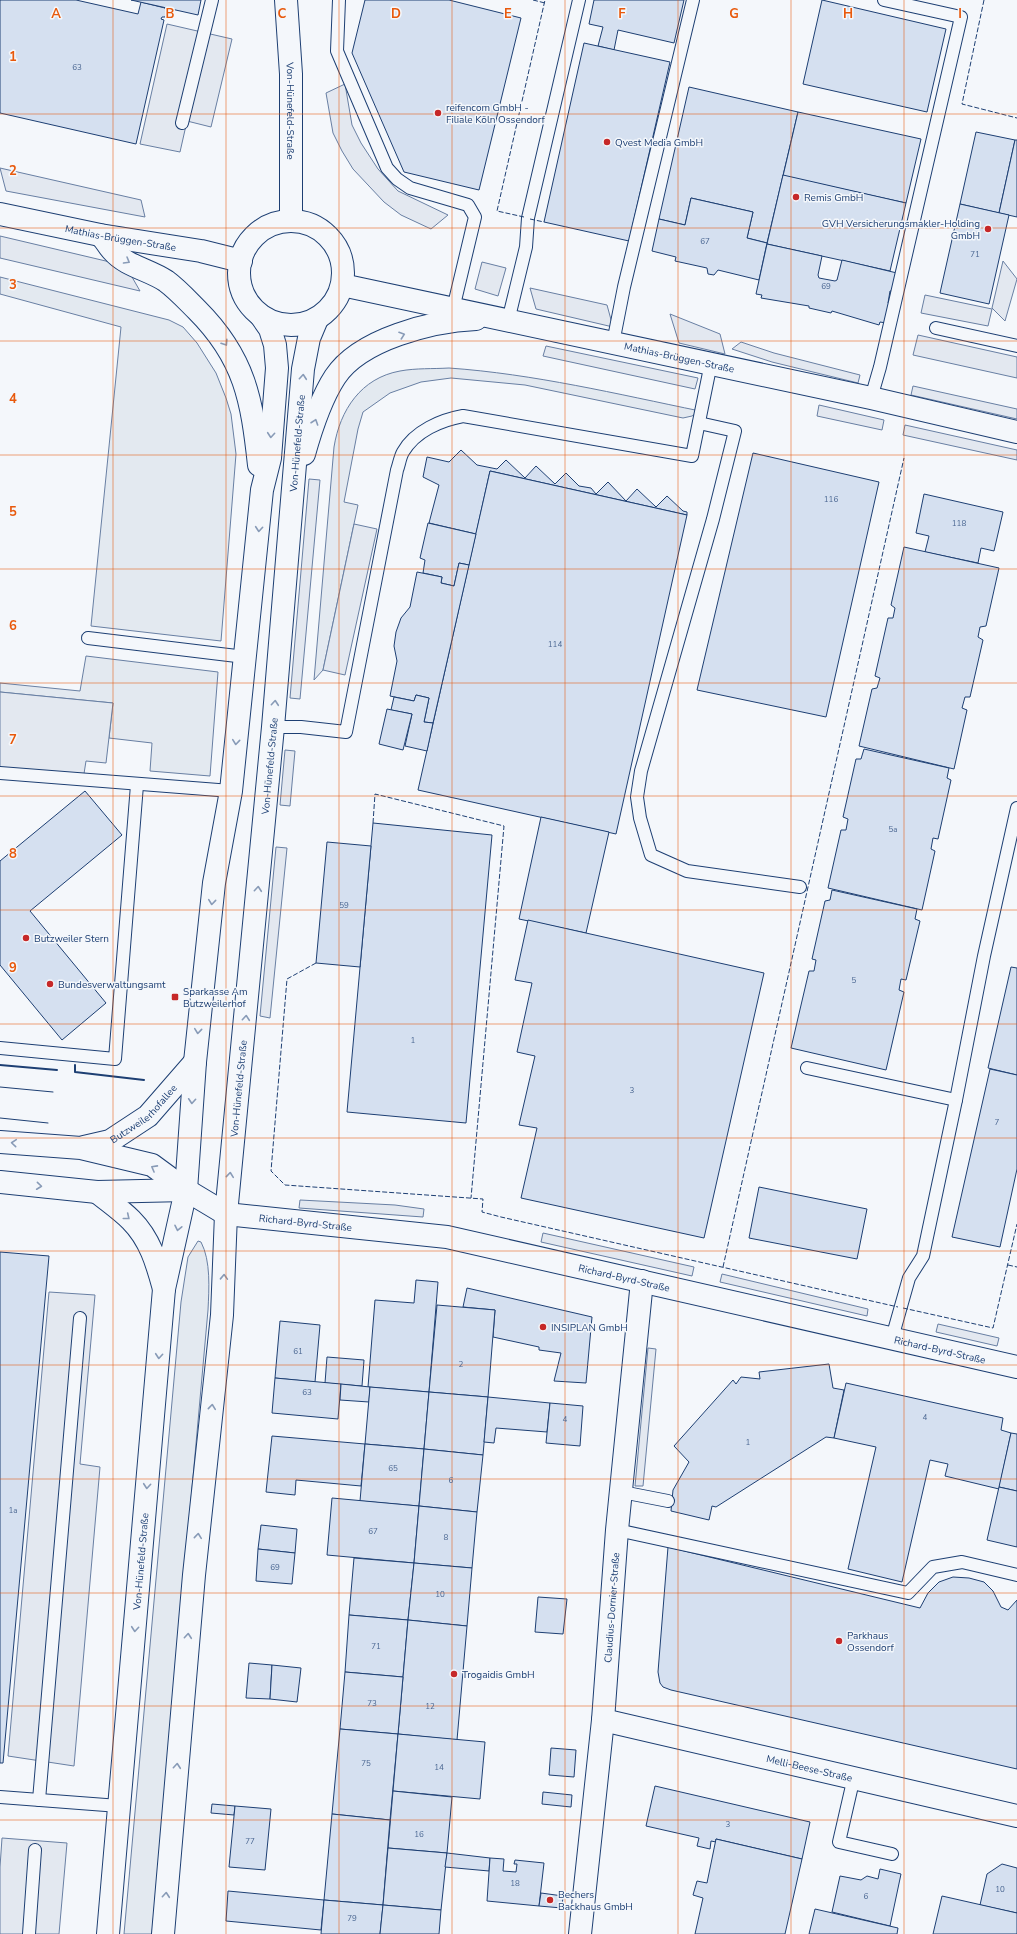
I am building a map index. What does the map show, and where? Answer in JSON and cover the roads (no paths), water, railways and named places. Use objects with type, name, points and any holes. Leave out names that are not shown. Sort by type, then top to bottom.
[{"type":"street","name":"Von-Hünefeld-Straße","points":[[286,0],[291,74],[291,221]]},
{"type":"street","name":"Mathias-Brüggen-Straße","points":[[0,214],[100,235],[201,251],[241,261]]},
{"type":"street","points":[[291,221],[310,225],[323,232],[334,242],[341,256],[343,271],[342,285],[338,298],[328,310],[317,319],[300,325],[280,325],[261,316],[247,301],[238,281],[241,261],[247,246],[263,230],[277,223],[291,221]]},
{"type":"street","points":[[100,235],[105,239],[113,252],[128,262],[151,272],[184,297],[210,323],[231,352],[241,372],[251,402],[262,490]]},
{"type":"street","name":"Mathias-Brüggen-Straße","points":[[342,285],[711,363],[1017,432]]},
{"type":"street","name":"Von-Hünefeld-Straße","points":[[108,1934],[164,1289],[186,1190],[195,1062],[214,883],[231,791],[262,490],[270,458],[277,368],[275,346],[270,329],[261,316]]},
{"type":"street","name":"Von-Hünefeld-Straße","points":[[163,1934],[194,1575],[222,1315],[226,1214],[273,727],[305,354],[308,338],[317,319]]},
{"type":"street","points":[[290,528],[305,453],[320,407],[335,377],[344,367],[358,355],[374,345],[405,333],[450,323],[473,320],[504,320]]},
{"type":"street","name":"Butzweilerhofallee","points":[[81,1148],[110,1141],[148,1116],[195,1062]]},
{"type":"street","name":"Butzweilerhofallee","points":[[0,1142],[81,1148],[152,1165],[186,1190]]},
{"type":"street","points":[[0,1182],[97,1192],[186,1190],[226,1214]]},
{"type":"street","points":[[97,1192],[130,1219],[146,1237],[156,1259],[164,1289]]},
{"type":"street","name":"Richard-Byrd-Straße","points":[[226,1214],[447,1237],[1017,1367]]},
{"type":"street","name":"Claudius-Dornier-Straße","points":[[580,1934],[603,1720],[617,1530],[642,1281]]},
{"type":"street","name":"Melli-Beese-Straße","points":[[603,1720],[1017,1816]]},
{"type":"lane","points":[[182,123],[212,0]]},
{"type":"lane","points":[[339,0],[337,52],[387,168],[397,179],[410,188],[468,205],[475,217],[453,309]]},
{"type":"lane","points":[[504,320],[526,247],[528,218],[580,0]]},
{"type":"lane","points":[[613,343],[624,287],[693,0]]},
{"type":"lane","points":[[871,398],[880,367],[961,17],[884,0]]},
{"type":"lane","points":[[936,328],[1016,342]]},
{"type":"lane","points":[[273,727],[301,727],[346,732],[397,470],[402,452],[414,439],[430,427],[446,419],[463,416],[692,456],[711,363]]},
{"type":"lane","points":[[699,424],[735,431],[713,519],[641,770],[637,797],[640,818],[651,856],[687,871],[800,887]]},
{"type":"lane","points":[[88,638],[245,657]]},
{"type":"lane","points":[[0,773],[137,785],[231,791]]},
{"type":"lane","points":[[0,1048],[115,1059],[137,785]]},
{"type":"lane","points":[[892,1338],[909,1278],[923,1256],[956,1100],[984,956],[1017,808]]},
{"type":"lane","points":[[807,1068],[956,1100]]},
{"type":"lane","points":[[39,1800],[80,1318]]},
{"type":"lane","points":[[622,1492],[668,1501]]},
{"type":"lane","points":[[617,1530],[908,1593],[933,1567],[962,1562],[1017,1574]]},
{"type":"lane","points":[[854,1777],[839,1842],[892,1854]]},
{"type":"lane","points":[[0,1797],[119,1806]]},
{"type":"lane","points":[[29,1934],[35,1850]]},
{"type":"tram line","points":[[0,1087],[53,1092]]},
{"type":"tram line","points":[[0,1118],[48,1123]]},
{"type":"place","name":"reifencom GmbH - Filiale Köln Ossendorf","points":[[438,113]]},
{"type":"place","name":"Qvest Media GmbH","points":[[607,142]]},
{"type":"place","name":"Remis GmbH","points":[[796,197]]},
{"type":"place","name":"GVH Versicherungsmakler-Holding GmbH","points":[[988,229]]},
{"type":"place","name":"Butzweiler Stern","points":[[26,938]]},
{"type":"place","name":"Bundesverwaltungsamt","points":[[50,984]]},
{"type":"place","name":"Sparkasse Am Butzweilerhof","points":[[175,997]]},
{"type":"place","name":"INSIPLAN GmbH","points":[[543,1327]]},
{"type":"place","name":"Parkhaus Ossendorf","points":[[839,1641]]},
{"type":"place","name":"Trogaidis GmbH","points":[[454,1674]]},
{"type":"place","name":"Bechers Backhaus GmbH","points":[[550,1900]]}]
